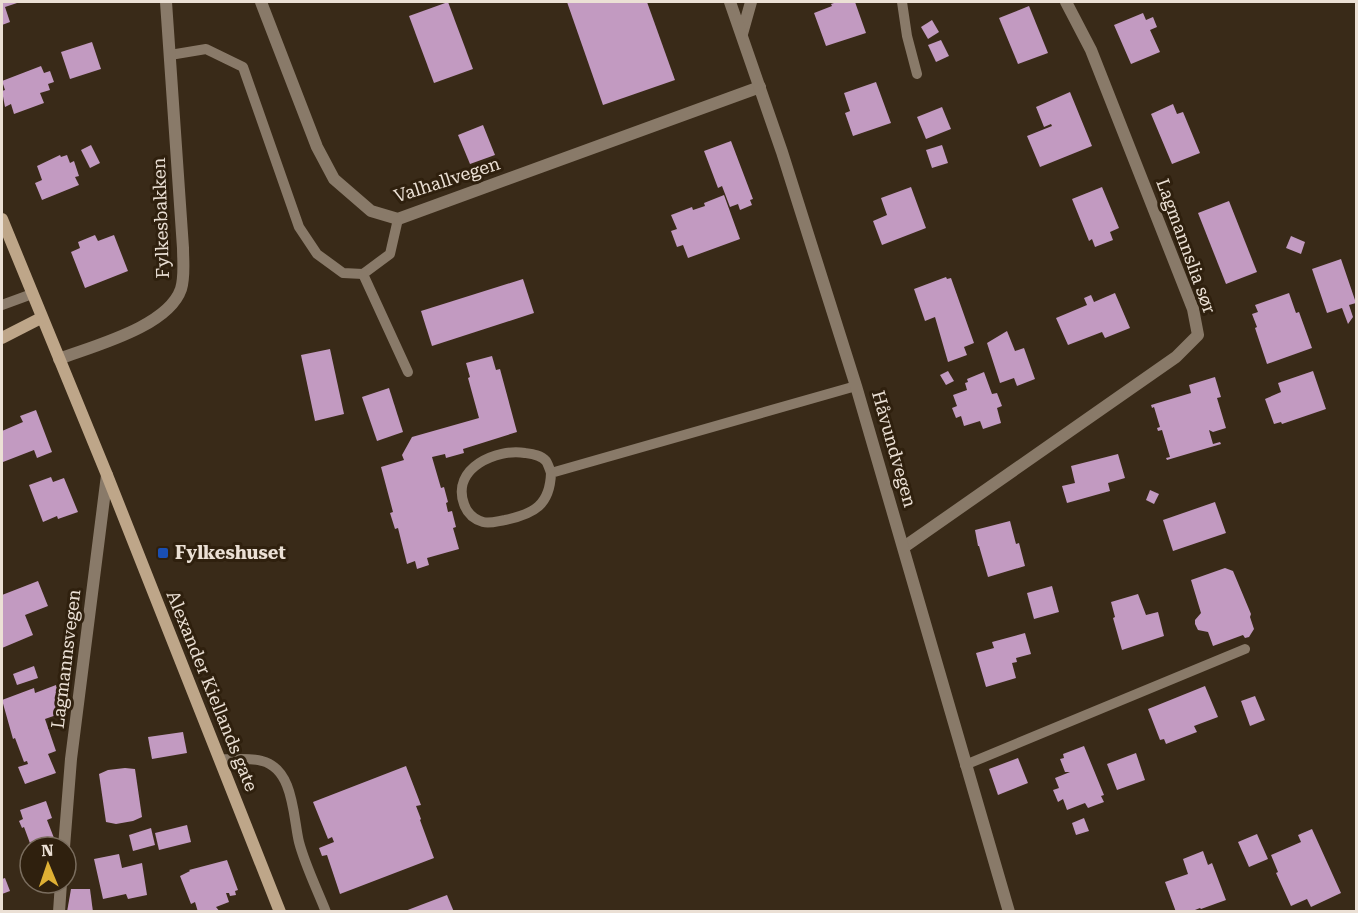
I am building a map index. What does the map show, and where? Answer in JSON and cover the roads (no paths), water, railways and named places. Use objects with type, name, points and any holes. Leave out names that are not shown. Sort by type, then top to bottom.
[{"type":"main road","name":"Alexander Kiellands gate","points":[[2,219],[107,475],[280,912]]},
{"type":"main road","points":[[2,338],[41,318]]},
{"type":"street","name":"Fylkesbakken","points":[[59,359],[147,324],[162,313],[180,291],[183,277],[183,248],[166,2]]},
{"type":"street","name":"Valhallvegen","points":[[261,2],[317,147],[334,179],[371,211],[398,219],[760,87]]},
{"type":"street","name":"Håvundvegen","points":[[730,2],[760,87],[856,386],[1009,912]]},
{"type":"street","points":[[742,34],[751,2]]},
{"type":"street","name":"Lagmannslia sør","points":[[904,547],[1176,357],[1198,335],[1193,309],[1091,50],[1066,2]]},
{"type":"street","name":"Lagmannsvegen","points":[[65,835],[71,759],[107,475]]},
{"type":"street","points":[[58,912],[60,895]]},
{"type":"lane","points":[[902,2],[907,36],[917,74]]},
{"type":"lane","points":[[170,55],[206,49],[243,67],[299,227],[317,254],[343,273],[363,274],[390,254],[398,219]]},
{"type":"lane","points":[[363,274],[408,372]]},
{"type":"lane","points":[[2,305],[32,294]]},
{"type":"lane","points":[[551,473],[856,386]]},
{"type":"lane","points":[[513,451],[537,454],[546,461],[551,473],[549,494],[542,504],[519,517],[485,523],[474,518],[466,510],[462,498],[462,484],[467,474],[490,456],[513,451]]},
{"type":"lane","points":[[965,765],[1245,649]]},
{"type":"lane","points":[[220,759],[263,760],[274,767],[283,778],[292,795],[299,842],[326,912]]},
{"type":"place","name":"Fylkeshuset","points":[[163,553]]}]
